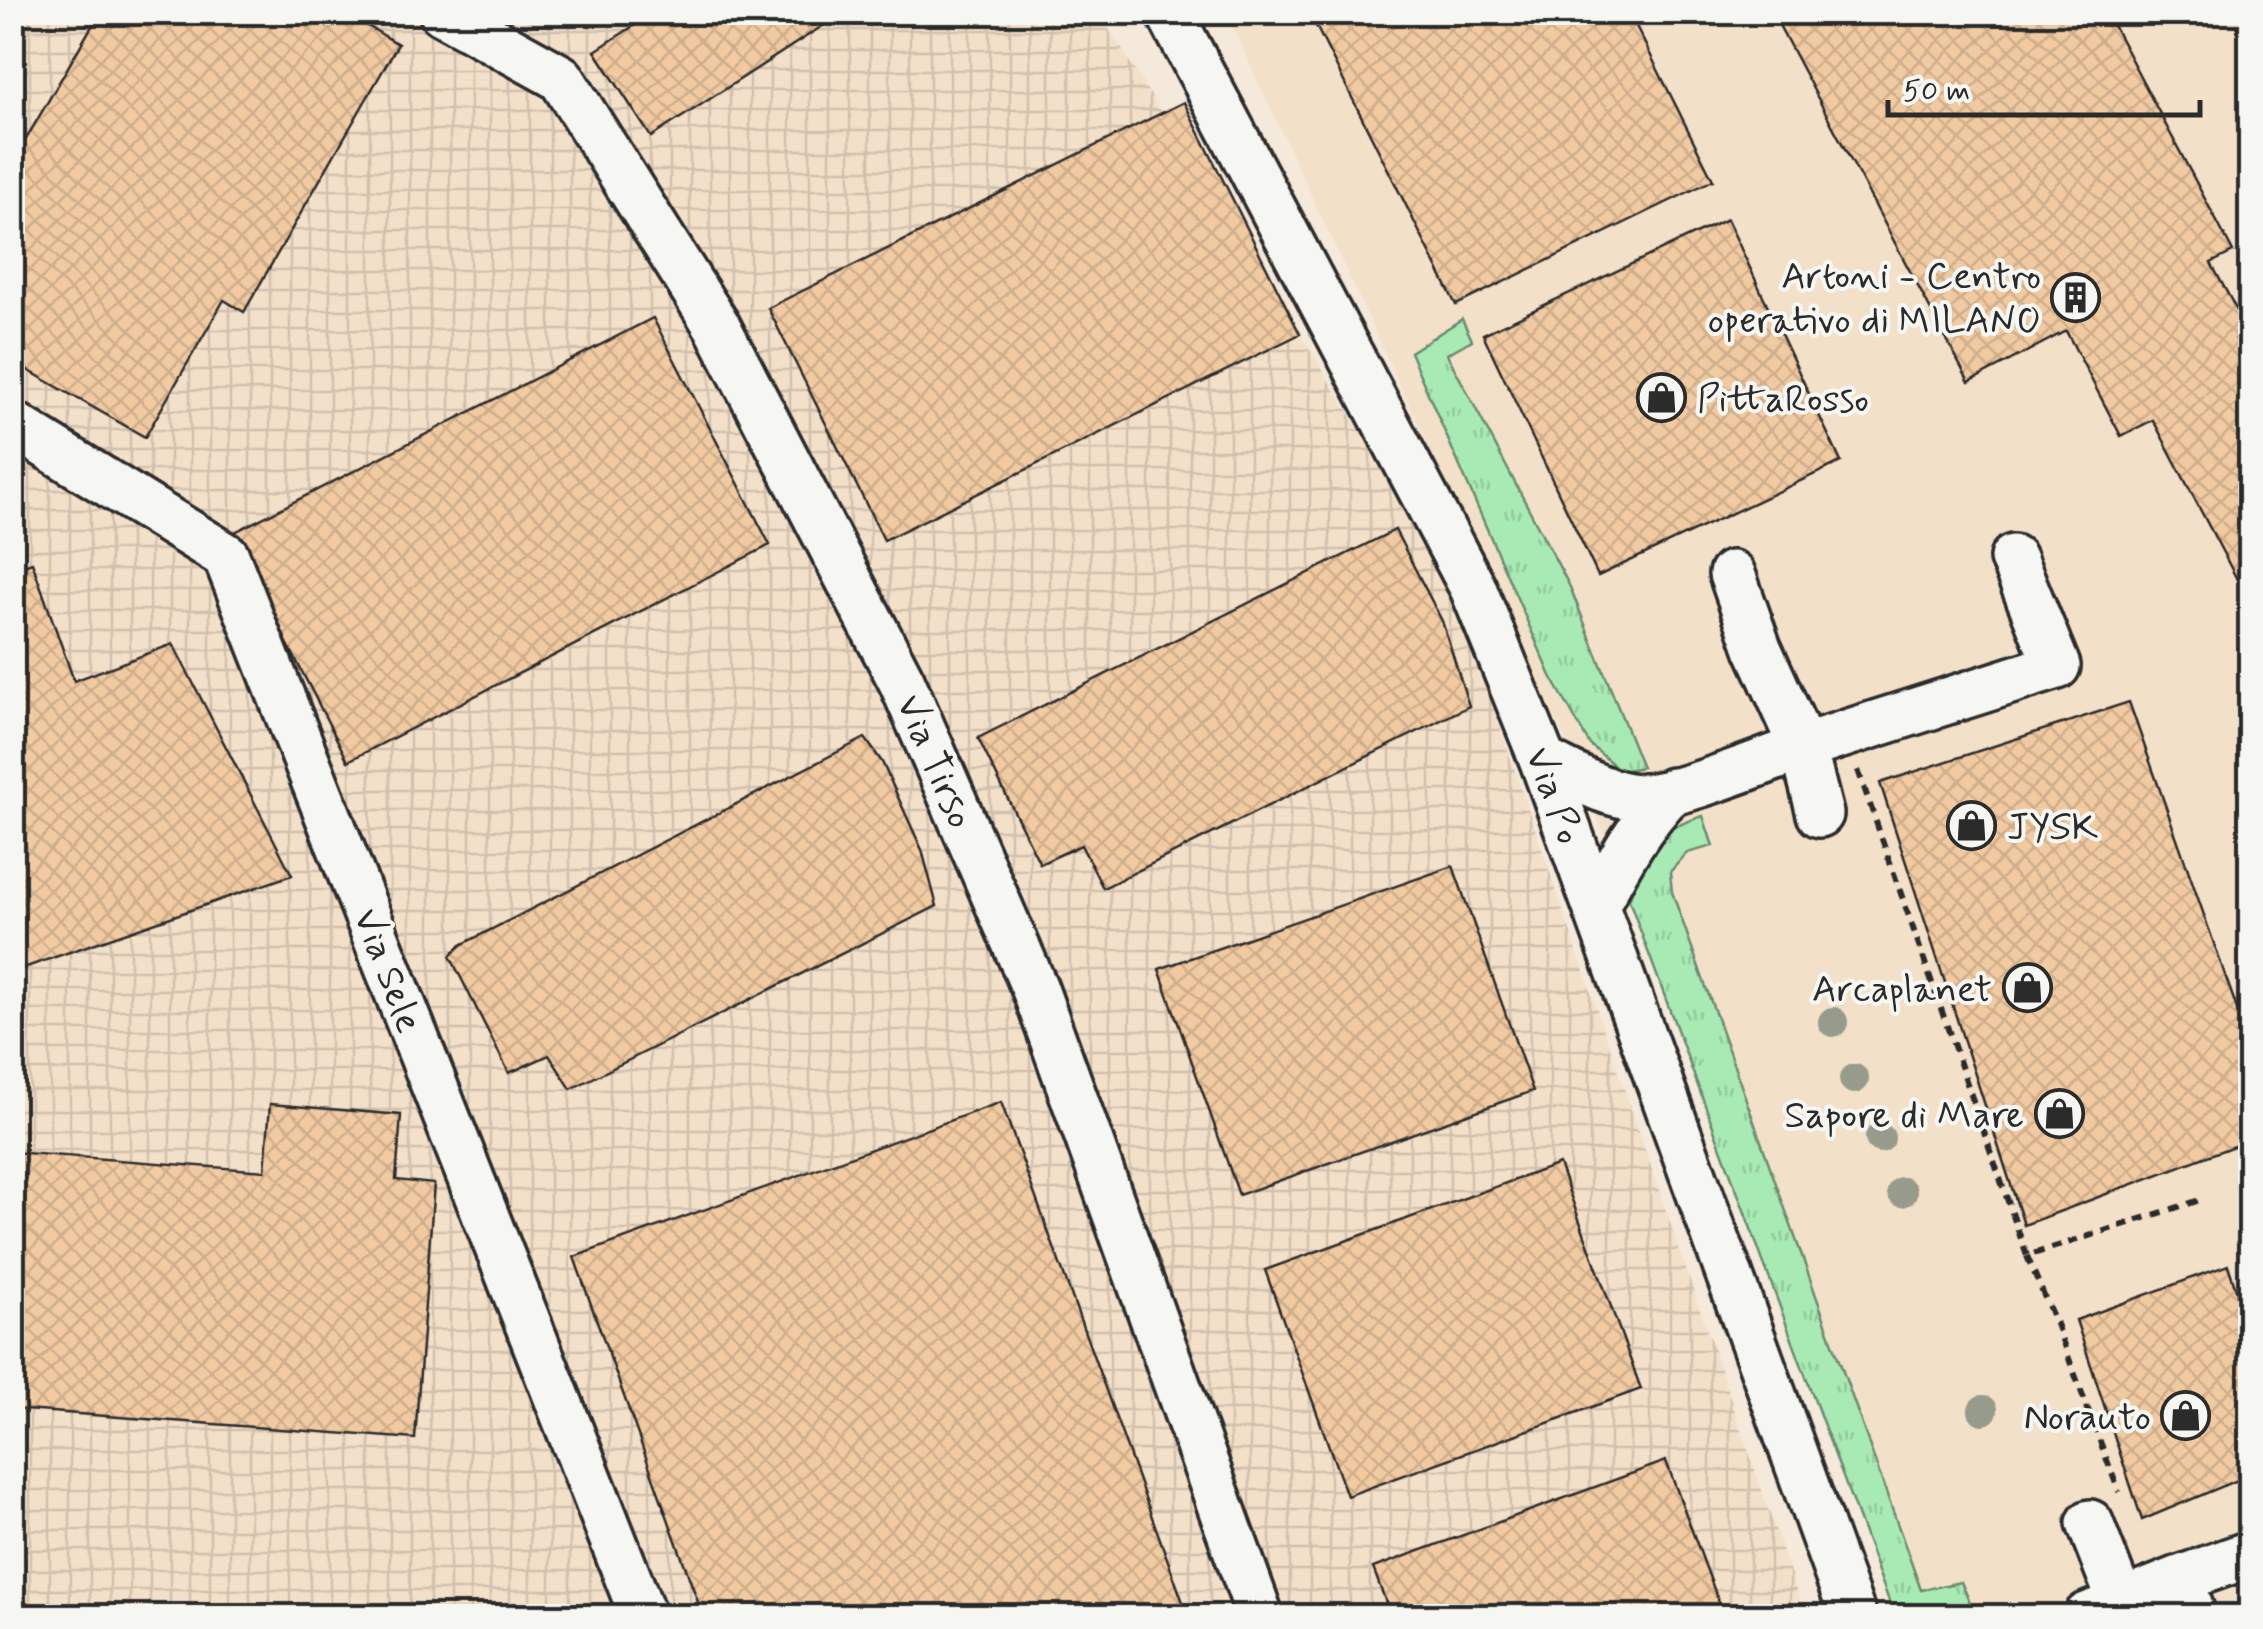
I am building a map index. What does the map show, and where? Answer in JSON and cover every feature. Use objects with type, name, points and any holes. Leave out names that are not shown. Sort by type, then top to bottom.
[{"type":"street","name":"Via Tirso","points":[[442,12],[560,78],[717,326],[902,682],[1035,989],[1260,1616]]},
{"type":"street","name":"Via Po","points":[[1169,12],[1473,588],[1544,761],[1854,1616]]},
{"type":"street","name":"Via Sele","points":[[12,424],[226,556],[643,1616]]},
{"type":"street","points":[[1544,761],[1606,791],[1640,798],[2057,666],[2013,558]]},
{"type":"street","points":[[1732,574],[1758,648],[1803,747],[1820,814]]},
{"type":"street","points":[[1596,905],[1652,811],[1672,791]]},
{"type":"street","points":[[2107,1513],[2104,1609],[2186,1598],[2250,1554]]},
{"type":"path","points":[[1857,767],[2026,1256],[2056,1324],[2107,1513]]},
{"type":"path","points":[[2026,1256],[2202,1199]]},
{"type":"shaded area","points":[[12,13],[1099,13],[1444,564],[1805,1616],[13,1616]]},
{"type":"shaded area","points":[[1226,13],[2250,13],[2250,1616],[1925,1616],[1566,740]]},
{"type":"green space","points":[[1462,319],[1472,340],[1447,354],[1570,587],[1642,767],[1621,771],[1590,745],[1551,676],[1410,352]]},
{"type":"green space","points":[[1703,816],[1713,846],[1687,853],[1670,872],[1672,892],[1921,1590],[1961,1582],[1976,1616],[1899,1616],[1892,1609],[1629,900],[1652,845],[1670,830]]},
{"type":"building","points":[[100,12],[344,12],[398,44],[244,312],[224,300],[145,437],[12,361],[12,163]]},
{"type":"building","points":[[655,12],[844,12],[651,137],[595,51]]},
{"type":"building","points":[[1309,12],[1629,12],[1713,180],[1456,305]]},
{"type":"building","name":"Artoni - Centro operativo di MILANO","points":[[1772,12],[2106,12],[2233,252],[2211,263],[2249,333],[2236,339],[2250,365],[2250,604],[2153,420],[2121,436],[2066,331],[1969,382]]},
{"type":"building","points":[[1184,102],[1300,334],[884,540],[768,308]]},
{"type":"building","name":"PittaRosso","points":[[1727,219],[1841,462],[1598,576],[1483,334]]},
{"type":"building","points":[[653,318],[770,545],[348,761],[231,534]]},
{"type":"building","points":[[1395,530],[1442,621],[1469,706],[1103,888],[1081,845],[1040,864],[978,738]]},
{"type":"building","points":[[32,562],[74,681],[173,644],[292,875],[12,972],[12,569]]},
{"type":"building","points":[[2129,702],[2250,1046],[2250,1140],[2024,1225],[1880,783]]},
{"type":"building","points":[[865,738],[882,762],[922,850],[937,906],[571,1089],[549,1055],[509,1073],[450,956],[461,945]]},
{"type":"building","points":[[1453,866],[1533,1091],[1239,1195],[1159,969]]},
{"type":"building","points":[[1001,1102],[1188,1616],[703,1616],[574,1257]]},
{"type":"building","points":[[270,1104],[401,1115],[396,1180],[434,1184],[415,1439],[12,1409],[12,1152],[265,1171]]},
{"type":"building","points":[[1559,1164],[1641,1389],[1347,1496],[1265,1270]]},
{"type":"building","points":[[2228,1265],[2250,1331],[2250,1475],[2142,1520],[2076,1320]]},
{"type":"building","points":[[1666,1461],[1724,1616],[1391,1616],[1373,1568]]},
{"type":"place","name":"Artoni - Centro operativo di MILANO","points":[[2076,297]]},
{"type":"place","name":"PittaRosso","points":[[1662,398]]},
{"type":"place","name":"JYSK","points":[[1972,826]]},
{"type":"place","name":"Arcaplanet","points":[[2027,988]]},
{"type":"place","name":"Sapore di Mare","points":[[2059,1114]]},
{"type":"place","name":"Norauto","points":[[2186,1416]]}]
